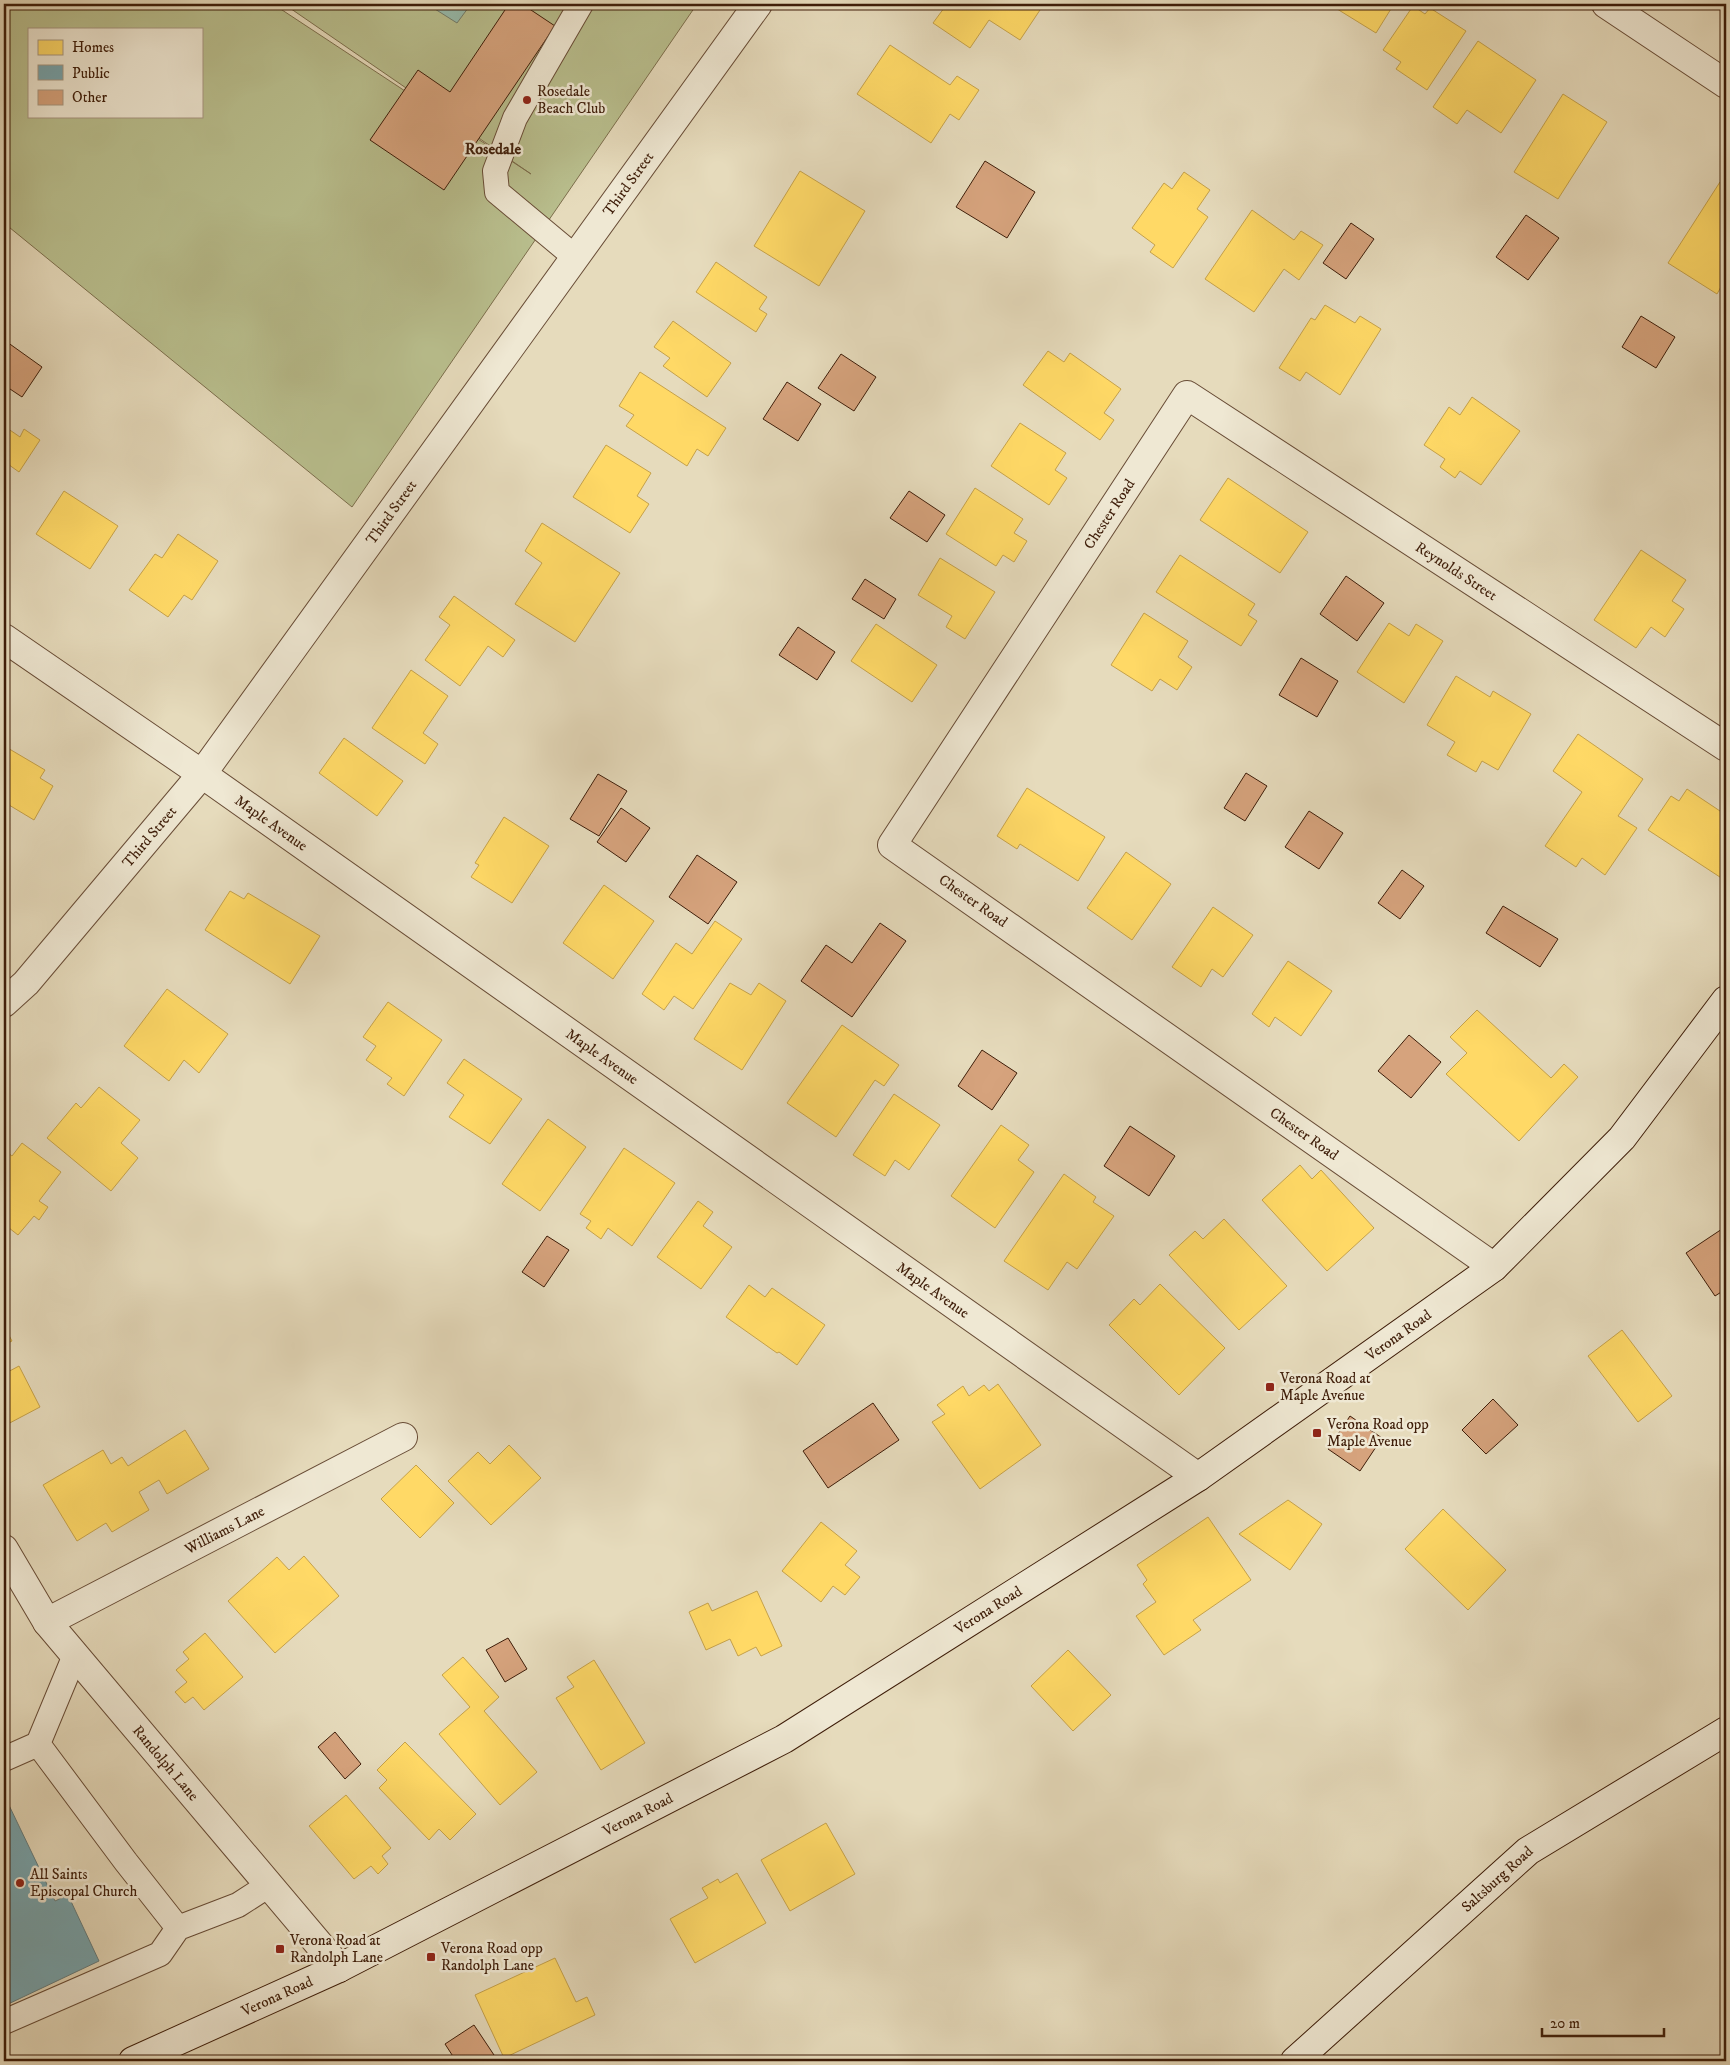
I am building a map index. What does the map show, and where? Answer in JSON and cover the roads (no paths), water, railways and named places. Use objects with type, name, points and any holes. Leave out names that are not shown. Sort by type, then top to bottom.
[{"type":"street","name":"Third Street","points":[[4,1003],[26,983],[202,774],[758,4]]},
{"type":"street","points":[[1606,4],[1726,84]]},
{"type":"street","name":"Reynolds Street","points":[[1187,395],[1726,747]]},
{"type":"street","name":"Chester Road","points":[[1187,395],[892,845],[1494,1267]]},
{"type":"street","name":"Maple Avenue","points":[[4,638],[202,774],[1198,1477]]},
{"type":"street","name":"Verona Road","points":[[133,2061],[339,1968],[784,1739],[1198,1477],[1494,1267],[1622,1138],[1726,1000]]},
{"type":"street","name":"Williams Lane","points":[[47,1622],[403,1437]]},
{"type":"street","name":"Randolph Lane","points":[[4,1549],[47,1622],[339,1968]]},
{"type":"street","name":"Saltsburg Road","points":[[1295,2061],[1528,1851],[1726,1731]]},
{"type":"lane","points":[[575,257],[497,192],[495,171],[514,118],[581,4]]},
{"type":"lane","points":[[4,1759],[38,1744],[75,1655]]},
{"type":"lane","points":[[38,1744],[178,1928]]},
{"type":"lane","points":[[4,2022],[160,1954],[178,1928],[238,1905],[269,1885]]},
{"type":"place","name":"Rosedale Beach Club","points":[[527,100]]},
{"type":"place","name":"Verona Road at Maple Avenue","points":[[1270,1387]]},
{"type":"place","name":"Verona Road opp Maple Avenue","points":[[1317,1433]]},
{"type":"place","name":"All Saints Episcopal Church","points":[[20,1883]]},
{"type":"place","name":"Verona Road at Randolph Lane","points":[[280,1949]]},
{"type":"place","name":"Verona Road opp Randolph Lane","points":[[431,1957]]},
{"type":"district","name":"Rosedale","points":[[493,149]]}]
